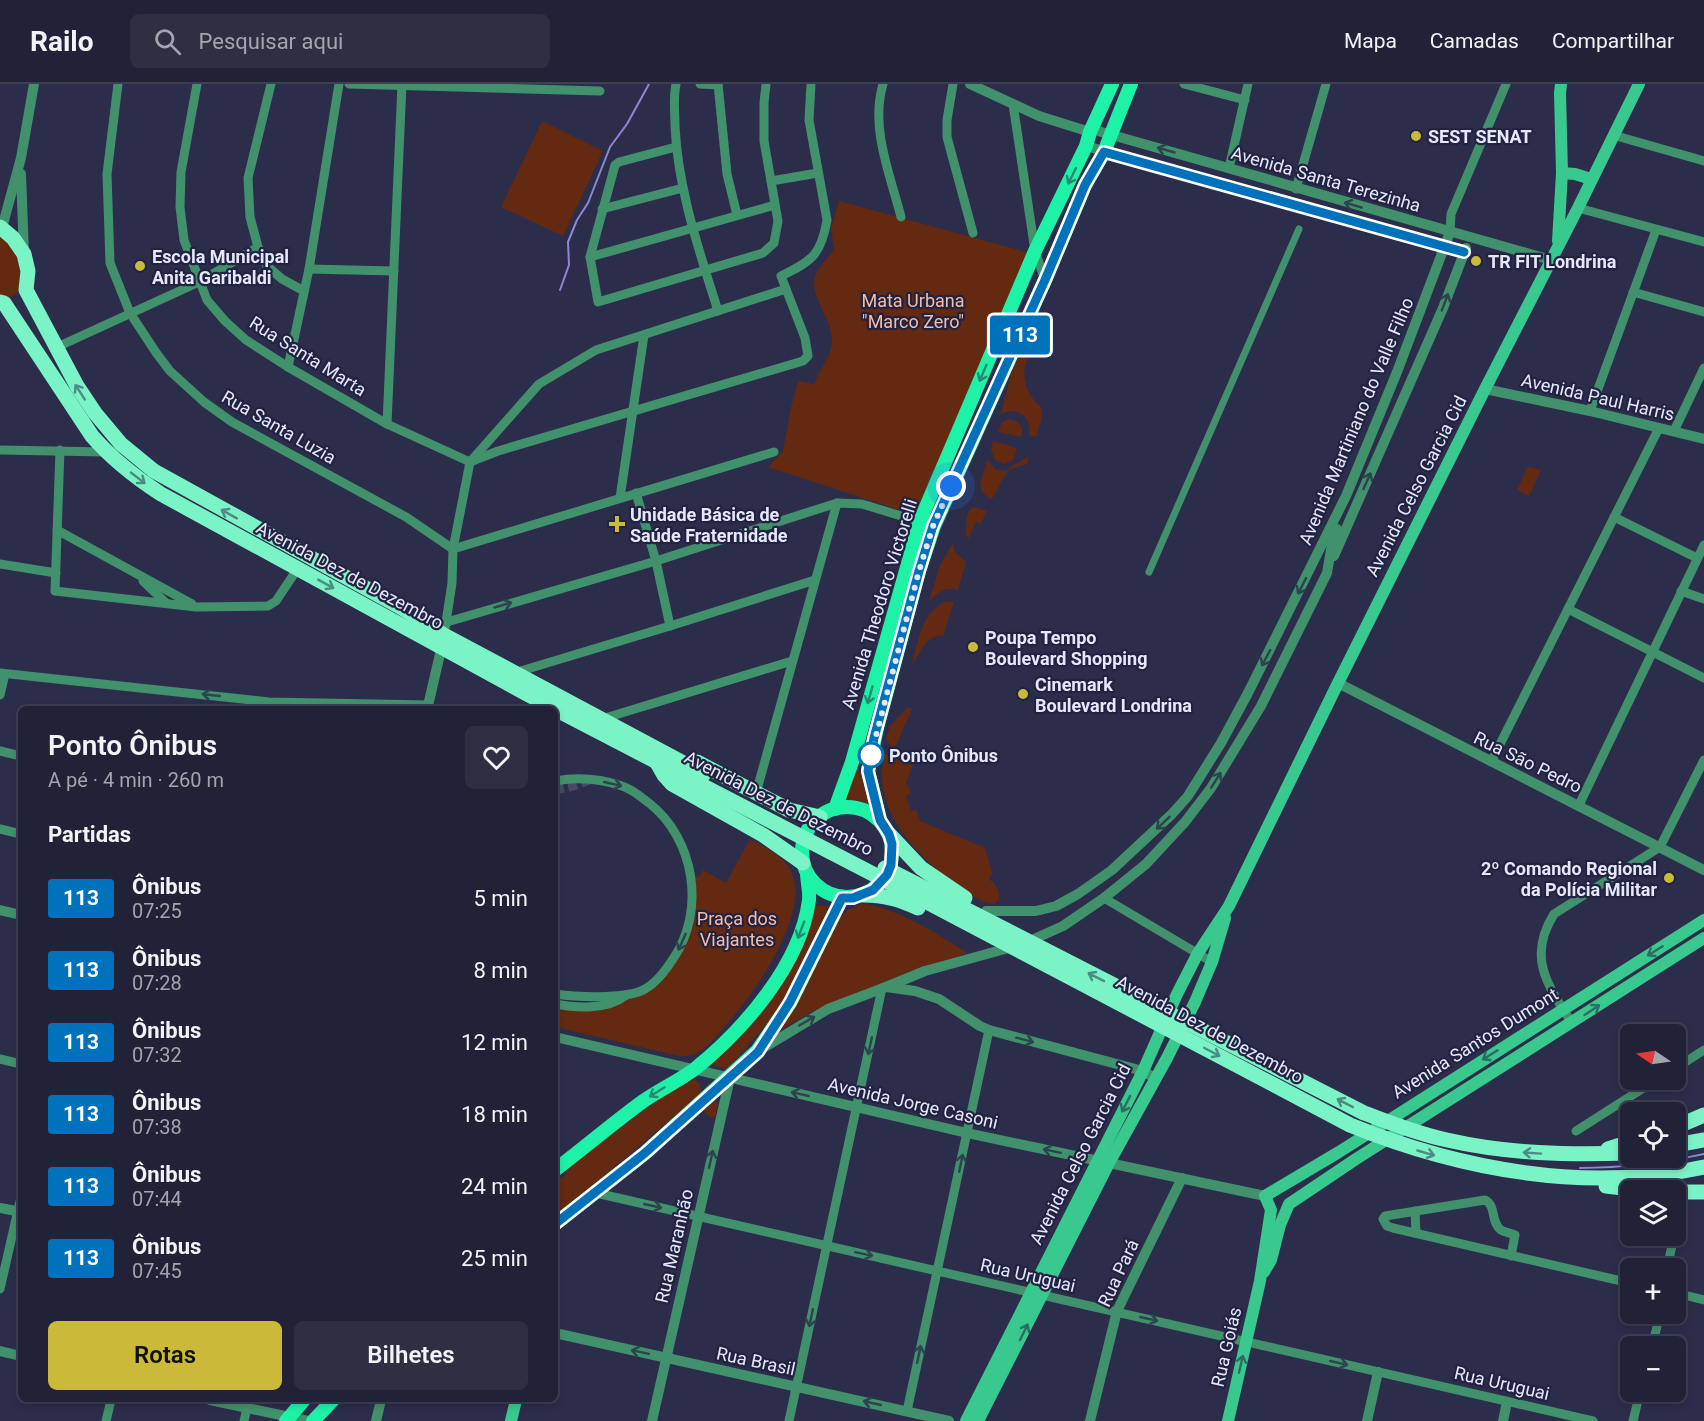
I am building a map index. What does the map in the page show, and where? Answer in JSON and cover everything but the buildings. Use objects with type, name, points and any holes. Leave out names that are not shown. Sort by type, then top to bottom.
[{"type":"highway","points":[[1,228],[14,240],[24,255]]},
{"type":"highway","name":"Avenida Dez de Dezembro","points":[[24,255],[28,271],[26,290],[77,387],[121,444],[154,471],[400,607],[513,673],[602,719],[660,756]]},
{"type":"highway","points":[[1,303],[17,302],[26,290]]},
{"type":"highway","name":"Avenida Dez de Dezembro","points":[[1,303],[82,423],[106,452],[140,480],[161,494],[298,568],[444,634],[549,706]]},
{"type":"highway","name":"Avenida Dez de Dezembro","points":[[558,710],[660,756],[1011,940],[1350,1125],[1397,1144],[1496,1168],[1550,1176],[1630,1178],[1704,1167]]},
{"type":"highway","points":[[805,868],[763,835],[672,784],[664,775],[660,756],[689,758],[789,810],[820,817]]},
{"type":"highway","points":[[889,834],[930,875],[986,911],[1011,940]]},
{"type":"highway","points":[[863,895],[897,898],[990,941],[1011,940]]},
{"type":"highway","name":"Avenida Dez de Dezembro","points":[[1011,940],[1364,1113],[1412,1131],[1482,1147],[1553,1154],[1620,1154]]},
{"type":"highway","points":[[1686,1123],[1704,1115]]},
{"type":"highway","points":[[1686,1143],[1704,1140]]},
{"type":"highway","points":[[1590,1155],[1620,1145]]},
{"type":"highway","points":[[1550,1176],[1620,1187]]},
{"type":"highway","points":[[1686,1192],[1704,1192]]},
{"type":"main road","name":"Avenida Theodoro Victorelli","points":[[835,808],[849,771],[920,521],[1035,252],[1112,84]]},
{"type":"main road","name":"Avenida Theodoro Victorelli","points":[[880,820],[870,787],[868,771],[874,738],[933,526],[1045,280],[1085,185],[1104,152],[1131,84]]},
{"type":"main road","points":[[1557,249],[1562,199],[1561,84]]},
{"type":"main road","name":"Avenida Celso Garcia Cid","points":[[978,1421],[1008,1351],[1103,1162],[1177,994],[1198,953],[1229,906],[1638,84]]},
{"type":"main road","points":[[1562,173],[1592,179]]},
{"type":"main road","points":[[1562,199],[1567,204],[1578,208]]},
{"type":"main road","points":[[558,1168],[603,1130],[652,1095],[693,1070],[723,1045],[756,1008],[776,981],[791,954],[804,921],[809,898],[802,853],[807,833],[820,817],[835,808],[854,807],[880,820],[889,834],[893,855],[887,875],[873,890],[863,895],[842,898],[821,890],[805,868]]},
{"type":"main road","points":[[558,1222],[596,1193],[758,1052],[796,992],[842,898]]},
{"type":"main road","name":"Avenida Celso Garcia Cid","points":[[1103,1162],[1156,1079],[1197,998],[1212,962],[1229,906]]},
{"type":"main road","name":"Avenida Santos Dumont","points":[[1265,1196],[1339,1152],[1704,920]]},
{"type":"main road","name":"Avenida Santos Dumont","points":[[1288,1204],[1704,938]]},
{"type":"main road","points":[[1183,982],[1191,981],[1197,986],[1197,998]]},
{"type":"main road","name":"Rua Goiás","points":[[1228,1421],[1260,1281],[1271,1210],[1265,1196]]},
{"type":"main road","name":"Rua Goiás","points":[[1260,1281],[1271,1260],[1288,1204]]},
{"type":"main road","points":[[558,1212],[570,1213]]},
{"type":"main road","name":"Avenida Celso Garcia Cid","points":[[966,1421],[1008,1351]]},
{"type":"main road","points":[[288,1419],[302,1402]]},
{"type":"main road","points":[[310,1421],[331,1402]]},
{"type":"main road","points":[[511,1421],[516,1402]]},
{"type":"street","points":[[1,228],[21,158],[34,84]]},
{"type":"street","name":"Rua Santa Luzia","points":[[118,84],[107,174],[110,263],[130,313],[170,371],[204,402],[232,422],[406,517],[453,549]]},
{"type":"street","name":"Rua Santa Marta","points":[[197,84],[181,172],[180,207],[184,240],[207,300],[246,340],[288,367],[387,424],[470,462]]},
{"type":"street","points":[[271,84],[248,178],[250,217],[258,248],[267,266],[282,279],[304,291]]},
{"type":"street","points":[[288,367],[309,269],[339,84]]},
{"type":"street","points":[[349,84],[600,91]]},
{"type":"street","points":[[676,84],[674,94],[676,147],[683,188],[718,311]]},
{"type":"street","points":[[700,84],[718,84],[727,174],[737,215]]},
{"type":"street","points":[[676,147],[615,165],[590,257],[598,302],[763,253],[774,243],[778,221],[764,141],[766,84]]},
{"type":"street","points":[[470,462],[498,451],[803,361],[808,356],[808,350],[781,276],[802,266],[815,256],[825,235],[827,220],[809,120],[811,84]]},
{"type":"street","points":[[883,84],[880,95],[879,126],[901,216]]},
{"type":"street","points":[[953,84],[947,120],[947,137],[973,233]]},
{"type":"street","points":[[970,84],[1089,136]]},
{"type":"street","points":[[1184,84],[1245,100]]},
{"type":"street","points":[[1229,168],[1248,84]]},
{"type":"street","points":[[1296,189],[1326,84]]},
{"type":"street","points":[[1450,232],[1451,214],[1506,84]]},
{"type":"street","points":[[387,424],[402,85]]},
{"type":"street","points":[[1012,104],[1035,252],[1045,280]]},
{"type":"street","name":"Avenida Santa Terezinha","points":[[1089,136],[1110,134],[1551,260]]},
{"type":"street","points":[[1613,135],[1704,161]]},
{"type":"street","name":"Avenida Santa Terezinha","points":[[1089,136],[1104,152],[1464,252]]},
{"type":"street","points":[[21,158],[24,255]]},
{"type":"street","points":[[771,181],[818,173]]},
{"type":"street","points":[[602,208],[683,188]]},
{"type":"street","points":[[590,257],[775,205]]},
{"type":"street","points":[[1578,208],[1704,242]]},
{"type":"street","points":[[1149,572],[1299,229]]},
{"type":"street","points":[[1590,411],[1656,230]]},
{"type":"street","name":"Avenida Martiniano do Valle Filho","points":[[986,911],[1036,911],[1056,906],[1067,900],[1102,879],[1172,814],[1188,796],[1221,743],[1346,496],[1450,232]]},
{"type":"street","points":[[758,1052],[821,1013],[925,971],[1023,944],[1063,926],[1104,898],[1146,864],[1185,822],[1211,788],[1261,706],[1327,573],[1443,308],[1470,238]]},
{"type":"street","points":[[55,348],[200,282],[258,248]]},
{"type":"street","points":[[309,269],[394,271]]},
{"type":"street","points":[[428,706],[444,634],[452,583],[453,549],[470,462],[539,384],[596,350],[786,289]]},
{"type":"street","points":[[1633,292],[1704,312]]},
{"type":"street","points":[[620,498],[644,335]]},
{"type":"street","points":[[1674,431],[1704,368]]},
{"type":"street","name":"Avenida Paul Harris","points":[[1485,388],[1704,439]]},
{"type":"street","points":[[1491,762],[1659,428]]},
{"type":"street","points":[[0,450],[106,452]]},
{"type":"street","points":[[60,450],[55,591],[196,607],[268,606],[276,601],[298,568]]},
{"type":"street","points":[[453,549],[774,452]]},
{"type":"street","points":[[636,493],[656,561],[670,626]]},
{"type":"street","points":[[1327,573],[1333,538],[1349,503],[1346,496]]},
{"type":"street","points":[[756,793],[837,503]]},
{"type":"street","points":[[444,634],[656,561],[837,503],[862,504],[933,526]]},
{"type":"street","points":[[1614,517],[1697,558]]},
{"type":"street","points":[[57,530],[196,607]]},
{"type":"street","points":[[1579,805],[1704,545]]},
{"type":"street","points":[[0,564],[56,573]]},
{"type":"street","points":[[132,571],[166,603]]},
{"type":"street","points":[[513,673],[815,580]]},
{"type":"street","points":[[1681,591],[1704,598]]},
{"type":"street","points":[[1568,609],[1704,678]]},
{"type":"street","points":[[602,719],[792,661]]},
{"type":"street","points":[[0,695],[2,674],[268,706]]},
{"type":"street","name":"Rua São Pedro","points":[[1338,683],[1704,870]]},
{"type":"street","points":[[0,751],[18,755]]},
{"type":"street","points":[[1572,1023],[1546,979],[1540,957],[1546,926],[1554,914],[1660,847],[1704,760]]},
{"type":"street","points":[[558,781],[592,779],[624,786],[638,794],[668,822],[678,838],[688,863],[692,906],[683,941],[666,970],[653,983],[615,1002],[595,1006],[558,1004]]},
{"type":"street","points":[[0,830],[18,833]]},
{"type":"street","points":[[1104,898],[1212,962]]},
{"type":"street","points":[[0,910],[18,914]]},
{"type":"street","points":[[884,987],[915,991],[939,999],[989,1030],[1143,1071],[1156,1079]]},
{"type":"street","points":[[789,1421],[884,987]]},
{"type":"street","points":[[558,994],[626,996]]},
{"type":"street","points":[[907,1411],[989,1030]]},
{"type":"street","name":"Avenida Jorge Casoni","points":[[558,1038],[967,1133],[1265,1196]]},
{"type":"street","points":[[1686,1062],[1704,1050]]},
{"type":"street","points":[[0,1059],[18,1063]]},
{"type":"street","name":"Rua Maranhão","points":[[652,1421],[730,1078]]},
{"type":"street","points":[[1576,1131],[1640,1090]]},
{"type":"street","name":"Rua Pará","points":[[1090,1421],[1117,1311],[1182,1178]]},
{"type":"street","name":"Rua Uruguai","points":[[596,1193],[1593,1421]]},
{"type":"street","points":[[1511,1256],[1515,1235],[1498,1227],[1489,1202],[1470,1201],[1385,1216],[1383,1219],[1387,1226],[1511,1256],[1620,1281]]},
{"type":"street","points":[[0,1208],[18,1212]]},
{"type":"street","points":[[1415,1210],[1416,1233]]},
{"type":"street","points":[[0,1289],[18,1216]]},
{"type":"street","points":[[1686,1297],[1704,1300]]},
{"type":"street","name":"Rua Brasil","points":[[558,1335],[949,1421]]},
{"type":"street","points":[[0,1351],[18,1355]]},
{"type":"street","points":[[1367,1421],[1378,1372]]},
{"type":"street","points":[[106,1421],[111,1402]]},
{"type":"street","points":[[229,1402],[248,1404],[288,1419],[310,1421]]},
{"type":"street","points":[[376,1421],[381,1402]]},
{"type":"street","points":[[1503,1421],[1507,1402]]},
{"type":"street","points":[[1633,1421],[1638,1402]]},
{"type":"street","points":[[244,1421],[248,1404]]},
{"type":"green space","points":[[542,121],[603,151],[563,236],[501,207]]},
{"type":"green space","name":"Mata Urbana \"Marco Zero\"","points":[[839,201],[1030,253],[918,516],[768,467],[783,451],[798,381],[814,384],[831,348],[831,332],[814,288],[814,280],[819,269],[834,250],[831,228]]},
{"type":"green space","points":[[0,234],[15,253],[21,267],[22,281],[14,296],[0,296]]},
{"type":"green space","points":[[1048,339],[1031,353],[1024,371],[1028,390],[1042,408],[1036,437],[1029,435],[1026,418],[1018,412],[1001,414],[1011,374],[1024,345]]},
{"type":"green space","points":[[1010,419],[1020,425],[1022,437],[998,432],[1002,422]]},
{"type":"green space","points":[[993,441],[1017,448],[1013,460],[1004,464],[995,460],[991,450]]},
{"type":"green space","points":[[1029,456],[1027,464],[1008,470],[992,499],[982,492],[981,482],[988,460],[995,469],[1004,471]]},
{"type":"green space","points":[[1528,466],[1541,471],[1529,496],[1517,490]]},
{"type":"green space","points":[[975,507],[987,511],[981,524],[976,522],[969,538],[965,535],[967,515]]},
{"type":"green space","points":[[953,543],[955,552],[966,562],[958,590],[945,590],[929,601],[940,565]]},
{"type":"green space","points":[[946,601],[954,602],[943,636],[939,635],[927,641],[912,665],[926,620],[938,606]]},
{"type":"green space","points":[[908,707],[912,709],[894,750],[886,739],[890,726]]},
{"type":"green space","points":[[885,753],[913,766],[906,782],[911,794],[906,796],[911,811],[916,809],[920,821],[985,848],[993,876],[990,876],[990,881],[993,881],[999,892],[999,900],[994,904],[972,896],[939,871],[924,858],[899,827],[884,792],[882,773]]},
{"type":"green space","points":[[857,769],[872,806],[861,801],[845,800]]},
{"type":"green space","name":"Praça dos Viajantes","points":[[750,839],[778,855],[787,864],[796,891],[787,929],[769,966],[733,1017],[704,1049],[689,1056],[679,1056],[558,1028],[558,1009],[591,1011],[656,983],[685,941],[694,877],[700,876],[703,870],[726,883]]},
{"type":"green space","points":[[861,904],[873,905],[901,915],[967,953],[813,1011],[781,1030],[839,918],[848,910]]},
{"type":"green space","points":[[815,905],[830,906],[808,956],[777,1013],[727,1069],[709,1064],[753,1021]]},
{"type":"green space","points":[[694,1079],[700,1084],[701,1094],[566,1208],[558,1209],[558,1180],[566,1175],[569,1166],[681,1083]]},
{"type":"green space","points":[[716,1100],[718,1104],[715,1117],[712,1118],[703,1111]]},
{"type":"waterway","points":[[560,290],[569,265],[568,242],[577,220],[588,203],[610,147],[627,124],[649,84]]},
{"type":"waterway","points":[[1580,1168],[1642,1164],[1704,1154]]},
{"type":"tunnel","points":[[558,789],[592,779]]},
{"type":"bus line","name":"113","points":[[558,1222],[645,1153],[758,1052],[807,971],[842,898],[853,898],[873,890],[887,875],[893,855],[892,844],[880,820],[870,787],[868,771],[874,738],[919,571],[933,526],[1045,280],[1085,185],[1104,152],[1464,252]]},
{"type":"place","name":"SEST SENAT","points":[[1416,136]]},
{"type":"place","name":"TR FIT Londrina","points":[[1476,261]]},
{"type":"place","name":"Escola Municipal Anita Garibaldi","points":[[140,266]]},
{"type":"place","name":"Unidade Básica de Saúde Fraternidade","points":[[617,524]]},
{"type":"place","name":"Poupa Tempo Boulevard Shopping","points":[[973,647]]},
{"type":"place","name":"Cinemark Boulevard Londrina","points":[[1023,694]]},
{"type":"place","name":"Ponto Ônibus","points":[[871,755]]},
{"type":"place","name":"2º Comando Regional da Polícia Militar","points":[[1669,878]]},
{"type":"route","points":[[871,755],[919,571],[933,526],[951,486]]}]
